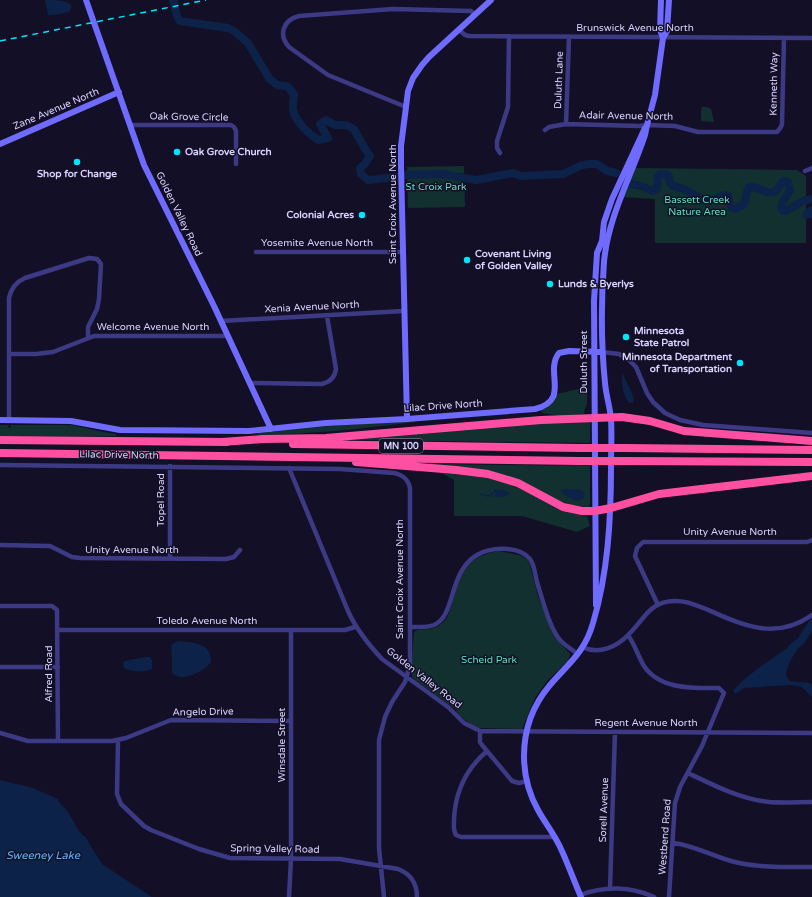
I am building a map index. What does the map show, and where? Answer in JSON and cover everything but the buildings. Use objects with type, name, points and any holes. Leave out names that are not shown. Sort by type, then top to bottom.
[{"type":"highway","points":[[222,442],[346,436],[541,420],[611,417],[640,419],[684,431],[812,441]]},
{"type":"highway","name":"MN 100","points":[[0,440],[812,450]]},
{"type":"highway","name":"MN 100","points":[[0,453],[812,462]]},
{"type":"highway","points":[[322,457],[357,462],[488,474],[518,483],[563,507],[582,511],[595,511],[611,508],[659,494],[812,476]]},
{"type":"street","name":"Golden Valley Road","points":[[86,0],[144,164],[272,429]]},
{"type":"street","name":"Saint Croix Avenue North","points":[[407,419],[401,166],[408,91],[413,78],[422,64],[491,0]]},
{"type":"street","name":"Duluth Street","points":[[661,0],[660,30],[663,38]]},
{"type":"street","name":"Duluth Street","points":[[527,782],[524,759],[527,732],[534,710],[550,685],[578,654],[590,632],[601,595],[611,508],[611,417],[605,386],[602,352],[604,260],[615,213],[642,145],[655,95],[663,38],[667,31],[669,0]]},
{"type":"street","points":[[406,107],[328,74],[289,48],[285,43],[283,33],[288,21],[300,16],[393,9],[471,11],[475,15]]},
{"type":"street","name":"Brunswick Avenue North","points":[[459,30],[469,36],[812,38]]},
{"type":"street","points":[[500,153],[497,148],[497,141],[508,107],[509,36]]},
{"type":"street","name":"Duluth Lane","points":[[566,124],[569,37]]},
{"type":"street","name":"Kenneth Way","points":[[779,130],[782,124],[784,38]]},
{"type":"street","name":"Zane Avenue North","points":[[0,144],[119,92]]},
{"type":"street","name":"Adair Avenue North","points":[[545,130],[549,127],[566,124],[678,126],[698,132],[774,132],[779,130]]},
{"type":"street","name":"Oak Grove Circle","points":[[131,125],[231,125],[236,131],[236,164]]},
{"type":"street","name":"Duluth Street","points":[[596,610],[594,283],[597,253],[602,241],[604,222],[612,199],[641,134],[647,125]]},
{"type":"street","points":[[805,171],[812,168]]},
{"type":"street","name":"Yosemite Avenue North","points":[[256,252],[403,252]]},
{"type":"street","points":[[9,420],[9,298],[12,288],[20,280],[89,258],[98,259],[101,264],[100,298],[97,309],[88,326],[88,337]]},
{"type":"street","name":"Xenia Avenue North","points":[[221,321],[289,316],[327,316],[404,311]]},
{"type":"street","points":[[249,383],[322,384],[330,380],[336,369],[327,316]]},
{"type":"street","name":"Welcome Avenue North","points":[[10,354],[36,354],[53,352],[71,346],[88,337],[103,335],[228,336]]},
{"type":"street","name":"Lilac Drive North","points":[[0,420],[70,421],[111,430],[237,431],[326,423],[407,419],[535,409],[548,404],[554,395],[555,359],[559,353],[569,351],[619,354],[630,360],[636,367],[647,393],[653,402],[665,412],[680,420],[703,425],[812,433]]},
{"type":"street","name":"Lilac Drive North","points":[[0,465],[340,469],[399,474],[405,478]]},
{"type":"street","name":"Topel Road","points":[[170,466],[170,559]]},
{"type":"street","name":"Golden Valley Road","points":[[289,468],[356,627],[372,649],[382,659],[448,707],[464,724],[480,731]]},
{"type":"street","name":"Saint Croix Avenue North","points":[[384,897],[380,866],[379,740],[385,716],[405,682],[410,665],[410,488],[408,481],[405,478]]},
{"type":"street","name":"Unity Avenue North","points":[[658,605],[635,556],[635,552],[639,544],[647,541],[807,542],[812,540]]},
{"type":"street","name":"Unity Avenue North","points":[[0,545],[50,546],[75,558],[226,559],[234,557],[240,550]]},
{"type":"street","points":[[410,627],[431,626],[442,620],[447,611],[460,573],[466,564],[473,558],[482,552],[492,549],[510,550],[525,555],[532,561],[542,600],[556,634],[562,642],[578,654]]},
{"type":"street","points":[[582,647],[594,651],[610,647],[628,635],[648,611],[669,601],[685,601],[738,623],[761,629],[784,628],[812,615]]},
{"type":"street","name":"Alfred Road","points":[[0,606],[52,606],[56,608],[58,612],[58,741]]},
{"type":"street","name":"Toledo Avenue North","points":[[58,630],[291,631],[346,630],[356,627]]},
{"type":"street","name":"Winsdale Street","points":[[289,897],[291,859],[291,631]]},
{"type":"street","name":"Westbend Road","points":[[628,635],[644,665],[654,677],[674,685],[684,687],[719,688],[724,693],[708,733],[680,787],[675,803],[669,897]]},
{"type":"street","points":[[0,667],[58,667]]},
{"type":"street","name":"Angelo Drive","points":[[0,732],[28,741],[118,741],[171,720],[291,721]]},
{"type":"street","points":[[480,731],[480,742],[512,781],[519,783],[527,782],[538,809],[555,837],[580,896],[592,891],[610,888],[637,891],[654,897]]},
{"type":"street","name":"Regent Avenue North","points":[[480,731],[812,733]]},
{"type":"street","name":"Sorell Avenue","points":[[610,888],[615,732]]},
{"type":"street","name":"Spring Valley Road","points":[[118,741],[117,794],[121,804],[144,826],[151,830],[185,844],[221,856],[242,859],[340,859],[398,869],[404,871],[414,882],[417,890],[417,897]]},
{"type":"street","points":[[487,752],[472,767],[461,784],[455,807],[454,830],[456,835],[461,837],[555,837]]},
{"type":"street","points":[[688,773],[726,790],[756,800],[769,802],[812,802]]},
{"type":"street","points":[[673,843],[681,844],[721,858],[749,865],[812,867]]},
{"type":"green space","points":[[702,107],[711,109],[714,122],[701,121]]},
{"type":"green space","name":"St Croix Park","points":[[464,166],[465,207],[408,208],[407,167]]},
{"type":"green space","name":"Bassett Creek Nature Area","points":[[635,168],[797,170],[806,176],[806,243],[655,243],[655,199],[622,197]]},
{"type":"green space","points":[[587,387],[587,404],[583,414],[561,416],[542,413],[542,410],[551,404],[557,394]]},
{"type":"green space","points":[[415,421],[395,425],[336,431],[258,435],[258,433],[330,426]]},
{"type":"green space","points":[[590,422],[590,443],[350,440],[350,438],[538,423]]},
{"type":"green space","points":[[0,425],[9,425],[8,427],[10,428],[10,425],[72,425],[116,434],[116,436],[0,436]]},
{"type":"green space","points":[[425,464],[590,466],[590,504],[589,507],[572,505],[557,500],[527,485]]},
{"type":"green space","points":[[440,472],[481,475],[508,482],[560,510],[587,516],[590,526],[577,532],[522,516],[454,516],[454,480]]},
{"type":"green space","name":"Scheid Park","points":[[498,551],[519,555],[524,557],[529,562],[538,596],[555,637],[570,654],[568,661],[547,681],[535,698],[522,729],[479,728],[473,726],[460,716],[455,709],[413,678],[411,673],[414,632],[417,630],[437,627],[441,624],[448,616],[459,581],[467,567],[479,557]]},
{"type":"water","points":[[45,0],[68,3],[71,5],[71,8],[69,12],[48,15]]},
{"type":"water","points":[[812,206],[812,218],[804,218],[802,216],[804,211]]},
{"type":"water","points":[[623,374],[634,398],[633,403],[629,403],[624,394],[622,383]]},
{"type":"water","points":[[495,489],[504,490],[510,493],[503,497],[495,497],[495,493],[493,492]]},
{"type":"water","points":[[560,490],[582,490],[585,495],[582,500],[572,499],[564,495]]},
{"type":"water","points":[[178,641],[200,644],[209,652],[211,662],[198,673],[187,677],[176,676],[172,673],[171,645]]},
{"type":"water","points":[[799,641],[801,643],[790,663],[786,676],[790,681],[809,683],[812,685],[812,697],[802,687],[790,685],[744,688],[735,694],[733,690],[748,676]]},
{"type":"water","points":[[150,657],[152,660],[152,669],[138,672],[124,668],[123,663],[125,661]]},
{"type":"water","name":"Sweeney Lake","points":[[0,780],[33,788],[58,799],[58,801],[68,812],[79,831],[86,838],[102,864],[152,897],[0,897]]},
{"type":"waterway","points":[[173,0],[177,16],[180,21],[228,28],[248,43],[269,78],[277,85],[287,86],[294,94],[293,108],[297,119],[306,131],[318,140],[328,138],[320,124],[326,120],[335,125],[346,125],[354,129],[370,156],[365,164],[360,168],[361,174],[368,180],[396,177]]},
{"type":"waterway","points":[[406,175],[442,174],[476,180],[513,173],[521,176],[563,174],[582,165],[589,164],[597,164],[607,171],[616,173]]},
{"type":"waterway","points":[[632,184],[642,186],[652,191],[657,189],[658,176],[660,174],[666,174],[669,176],[669,181],[672,185],[686,190],[703,200],[709,201],[725,195],[728,196],[731,207],[735,209],[744,203],[749,187],[755,187],[771,193],[776,191],[784,181],[788,182],[790,190],[782,204],[781,208],[783,211],[786,211],[803,201],[812,199]]},
{"type":"waterway","points":[[480,494],[491,496],[493,493]]},
{"type":"waterway","points":[[792,648],[800,642],[812,624]]},
{"type":"railway","points":[[0,41],[206,0]]},
{"type":"place","name":"Oak Grove Church","points":[[177,152]]},
{"type":"place","name":"Shop for Change","points":[[77,162]]},
{"type":"place","name":"Colonial Acres","points":[[362,215]]},
{"type":"place","name":"Covenant Living of Golden Valley","points":[[467,260]]},
{"type":"place","name":"Lunds & Byerlys","points":[[550,284]]},
{"type":"place","name":"Minnesota State Patrol","points":[[626,337]]},
{"type":"place","name":"Minnesota Department of Transportation","points":[[740,363]]}]
